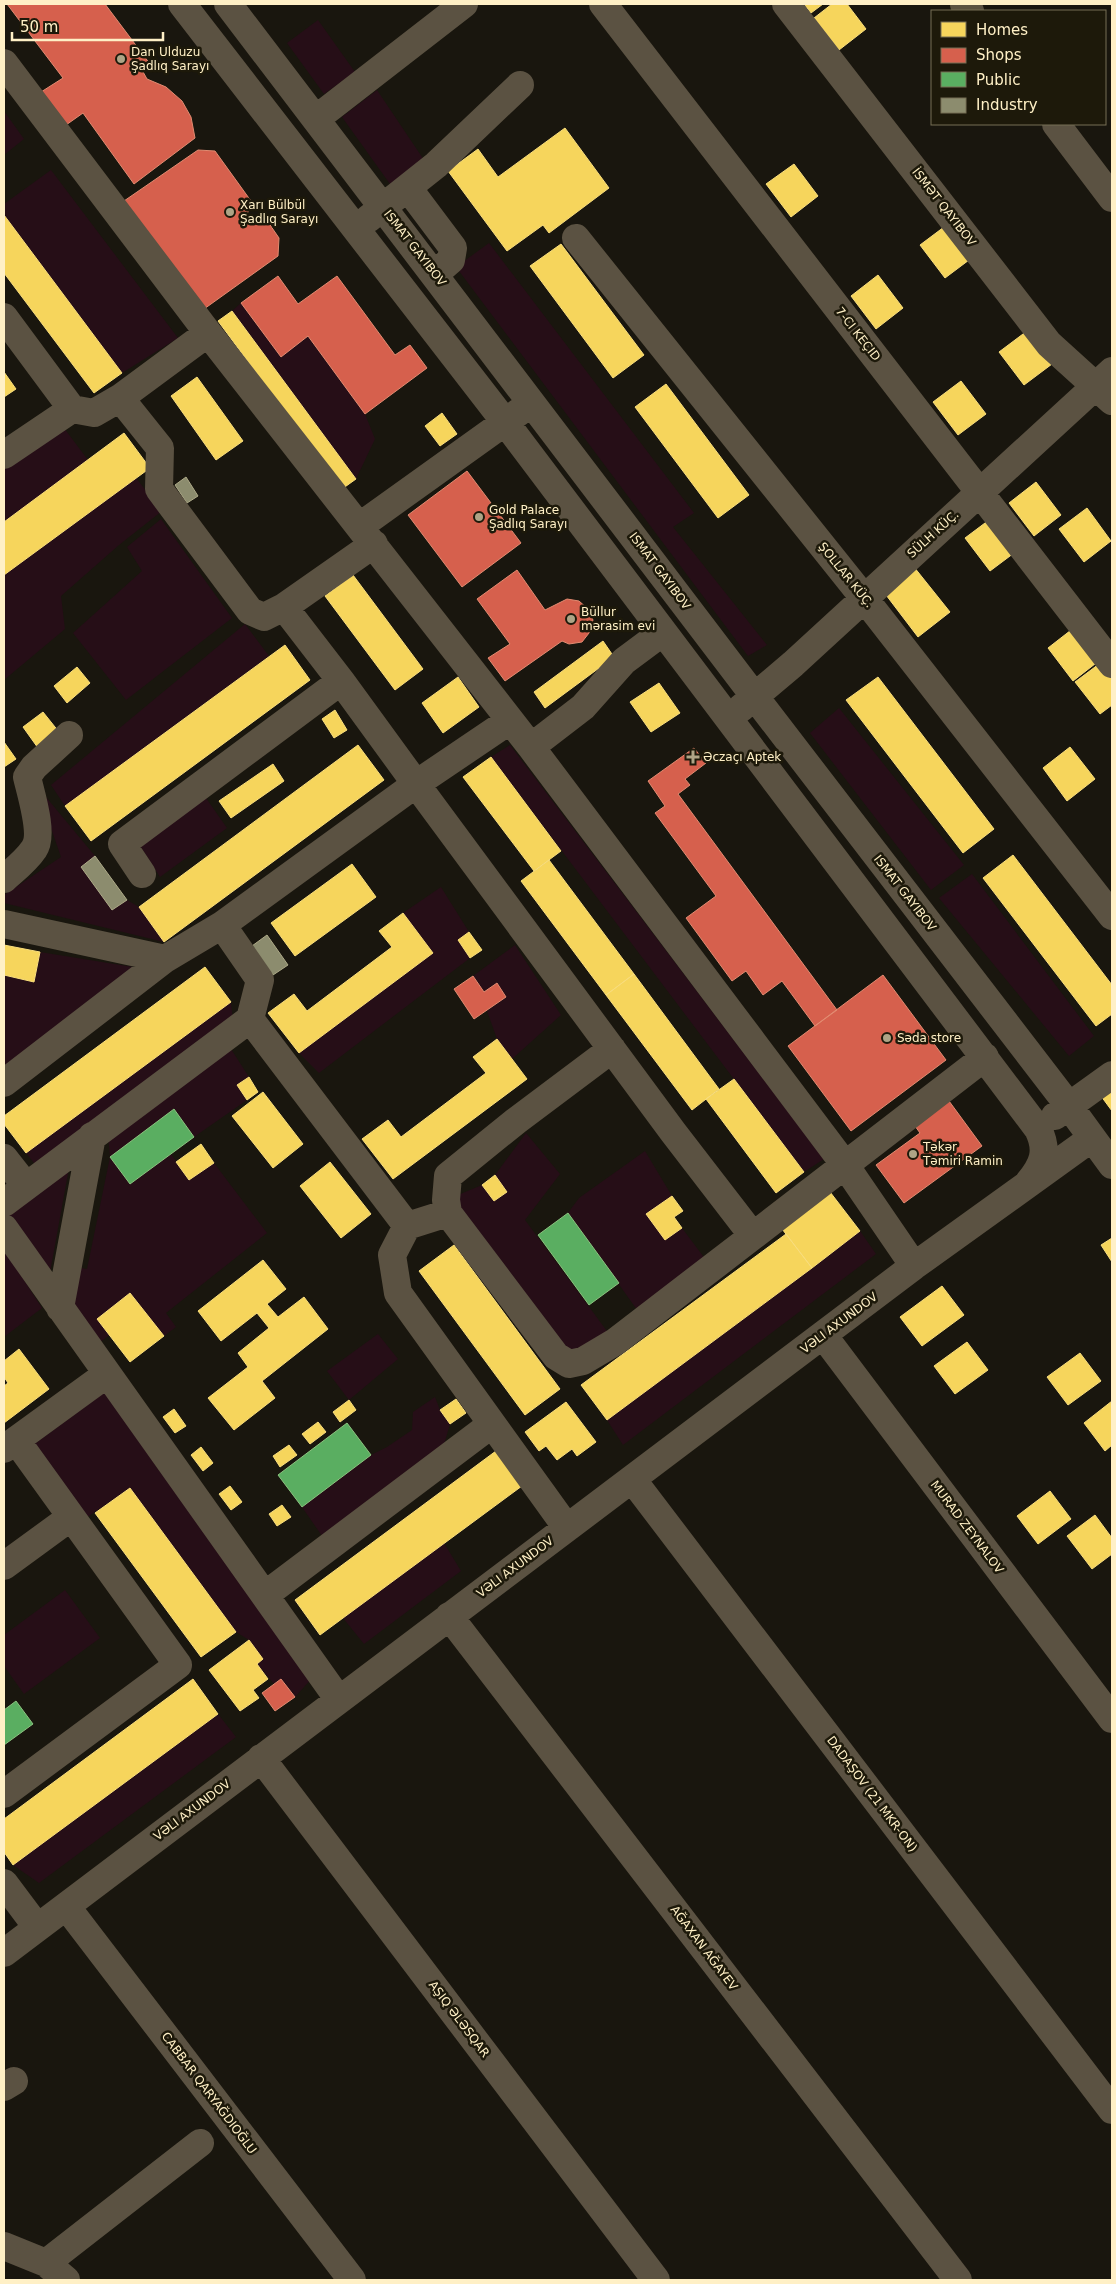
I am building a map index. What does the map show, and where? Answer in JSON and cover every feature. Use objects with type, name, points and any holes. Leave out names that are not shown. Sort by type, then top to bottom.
[{"type":"street","points":[[182,4],[505,422],[1038,1129],[1044,1140],[1044,1155],[1037,1172],[1028,1182]]},
{"type":"street","name":"7-CI KEÇID","points":[[603,4],[1112,664]]},
{"type":"street","points":[[786,4],[1049,344],[1107,386]]},
{"type":"street","points":[[317,118],[460,5]]},
{"type":"street","name":"ISMAT GAYIBOV","points":[[241,9],[317,118],[383,207],[754,697],[1092,1138]]},
{"type":"street","points":[[4,63],[208,334],[531,747],[845,1165],[914,1266]]},
{"type":"street","points":[[356,229],[455,148],[520,85]]},
{"type":"street","points":[[1057,125],[1112,198]]},
{"type":"street","points":[[408,188],[453,248],[451,260],[435,274]]},
{"type":"street","name":"ŞOLLAR KÜÇ.","points":[[576,238],[864,598],[1112,916]]},
{"type":"street","points":[[4,317],[72,409],[94,413],[120,398],[208,334]]},
{"type":"street","name":"SÜLH KÜÇ.","points":[[728,718],[793,664],[980,492],[1107,386]]},
{"type":"street","points":[[120,398],[160,448],[159,489],[250,611],[264,617],[284,607],[367,535],[532,402]]},
{"type":"street","points":[[4,455],[72,409]]},
{"type":"street","points":[[284,607],[753,1236]]},
{"type":"street","points":[[531,747],[583,707],[624,661],[663,632]]},
{"type":"street","points":[[142,874],[122,844],[341,681]]},
{"type":"street","points":[[4,1083],[165,959],[222,925],[416,784],[509,721]]},
{"type":"street","points":[[4,880],[25,861],[35,848],[39,838],[27,777],[34,767],[69,735]]},
{"type":"street","points":[[4,924],[165,959]]},
{"type":"street","points":[[4,1203],[250,1019],[260,980],[222,925]]},
{"type":"street","points":[[250,1019],[407,1226]]},
{"type":"street","points":[[612,1048],[516,1121],[448,1176],[446,1200],[448,1213],[556,1356],[569,1364],[583,1361],[615,1342],[985,1057]]},
{"type":"street","points":[[1038,1129],[1112,1075]]},
{"type":"street","points":[[1038,1129],[1092,1138],[1112,1165]]},
{"type":"street","points":[[60,1308],[92,1136]]},
{"type":"street","name":"VƏLI AXUNDOV","points":[[4,1953],[914,1266],[1028,1182],[1092,1138]]},
{"type":"street","points":[[4,1158],[26,1186]]},
{"type":"street","points":[[448,1213],[407,1226],[392,1255],[398,1293],[567,1528]]},
{"type":"street","points":[[4,1228],[339,1700]]},
{"type":"street","name":"MURAD ZEYNALOV","points":[[823,1335],[1112,1719]]},
{"type":"street","points":[[4,1794],[178,1665],[71,1517],[10,1445],[107,1374]]},
{"type":"street","points":[[264,1595],[492,1424]]},
{"type":"street","name":"DADAŞOV (21 MKR-ON)","points":[[632,1479],[1112,2110]]},
{"type":"street","points":[[4,1566],[71,1517]]},
{"type":"street","name":"AĞAXAN AĞAYEV","points":[[449,1616],[958,2280]]},
{"type":"street","points":[[261,1758],[656,2280]]},
{"type":"street","points":[[4,1884],[37,1927]]},
{"type":"street","points":[[66,1906],[352,2280]]},
{"type":"street","points":[[4,2246],[56,2272],[200,2143]]},
{"type":"shaded area","points":[[318,20],[355,72],[324,94],[287,43]]},
{"type":"shaded area","points":[[377,90],[424,160],[390,184],[342,117]]},
{"type":"shaded area","points":[[4,111],[24,139],[4,155]]},
{"type":"shaded area","points":[[51,170],[178,338],[122,373],[4,215],[4,204]]},
{"type":"shaded area","points":[[489,243],[694,513],[673,527],[767,645],[748,656],[456,267]]},
{"type":"shaded area","points":[[241,303],[281,356],[308,336],[365,414],[375,439],[356,479],[232,311]]},
{"type":"shaded area","points":[[61,424],[88,460],[4,522],[4,466]]},
{"type":"shaded area","points":[[136,478],[162,511],[119,545],[61,596],[65,629],[4,680],[4,575]]},
{"type":"shaded area","points":[[161,519],[232,618],[126,700],[73,633],[142,571],[127,547]]},
{"type":"shaded area","points":[[245,624],[269,656],[65,806],[51,785]]},
{"type":"shaded area","points":[[839,708],[964,865],[931,890],[810,733]]},
{"type":"shaded area","points":[[510,745],[824,1159],[804,1172],[491,757]]},
{"type":"shaded area","points":[[36,785],[95,856],[81,867],[112,910],[127,900],[139,907],[164,942],[4,903],[4,895],[61,857]]},
{"type":"shaded area","points":[[206,798],[227,828],[160,877],[139,844]]},
{"type":"shaded area","points":[[972,874],[1094,1036],[1069,1056],[939,898]]},
{"type":"shaded area","points":[[441,887],[469,932],[458,940],[470,958],[319,1073],[299,1053],[432,953],[403,913]]},
{"type":"shaded area","points":[[515,945],[561,1015],[512,1059],[497,1039],[487,1011],[506,997],[496,984],[484,992],[473,976]]},
{"type":"shaded area","points":[[40,952],[139,968],[4,1072],[4,975],[34,982]]},
{"type":"shaded area","points":[[231,1002],[234,1031],[42,1173],[26,1153]]},
{"type":"shaded area","points":[[229,1046],[249,1077],[237,1085],[247,1100],[194,1137],[174,1109],[110,1157],[108,1135]]},
{"type":"shaded area","points":[[526,1133],[560,1174],[525,1220],[615,1342],[569,1364],[446,1200],[482,1185],[494,1201],[507,1192],[495,1175]]},
{"type":"shaded area","points":[[645,1151],[672,1196],[647,1214],[665,1240],[682,1228],[712,1268],[645,1321],[568,1213],[579,1198]]},
{"type":"shaded area","points":[[171,1154],[189,1180],[214,1163],[267,1233],[166,1313],[176,1327],[164,1336],[130,1293],[97,1319],[110,1335],[90,1349],[60,1308],[69,1266],[87,1269],[110,1157],[130,1184]]},
{"type":"shaded area","points":[[69,1168],[49,1278],[6,1215]]},
{"type":"shaded area","points":[[860,1231],[876,1254],[623,1445],[607,1420]]},
{"type":"shaded area","points":[[4,1249],[42,1308],[4,1337]]},
{"type":"shaded area","points":[[378,1334],[398,1359],[349,1400],[327,1371]]},
{"type":"shaded area","points":[[105,1392],[156,1466],[313,1677],[295,1697],[281,1679],[274,1684],[257,1664],[263,1659],[249,1640],[236,1632],[130,1488],[86,1518],[33,1445]]},
{"type":"shaded area","points":[[435,1397],[440,1410],[450,1424],[438,1465],[329,1546],[302,1507],[371,1455],[412,1430],[413,1412]]},
{"type":"shaded area","points":[[444,1543],[461,1571],[364,1644],[343,1618]]},
{"type":"shaded area","points":[[65,1590],[100,1638],[24,1694],[4,1666],[4,1635]]},
{"type":"shaded area","points":[[218,1714],[236,1737],[39,1883],[13,1865]]},
{"type":"building: Homes","points":[[804,4],[823,4],[811,13]]},
{"type":"building: Homes","points":[[832,4],[847,4],[866,29],[839,50],[814,18]]},
{"type":"building: Homes","points":[[565,128],[609,188],[549,233],[543,225],[507,251],[448,171],[478,149],[498,177]]},
{"type":"building: Homes","points":[[794,164],[818,196],[791,217],[766,184]]},
{"type":"building: Homes","points":[[4,215],[122,373],[94,393],[4,273]]},
{"type":"building: Homes","points":[[948,224],[973,257],[945,278],[920,245]]},
{"type":"building: Homes","points":[[561,244],[644,355],[613,378],[530,266]]},
{"type":"building: Homes","points":[[878,275],[903,308],[876,329],[851,296]]},
{"type":"building: Homes","points":[[232,311],[356,479],[342,489],[218,321]]},
{"type":"building: Homes","points":[[1027,331],[1052,364],[1024,385],[999,352]]},
{"type":"building: Homes","points":[[4,372],[16,389],[4,397]]},
{"type":"building: Homes","points":[[197,377],[243,441],[216,460],[171,396]]},
{"type":"building: Homes","points":[[961,381],[986,414],[958,435],[933,402]]},
{"type":"building: Homes","points":[[666,384],[749,495],[718,518],[635,407]]},
{"type":"building: Homes","points":[[442,413],[457,434],[440,446],[425,426]]},
{"type":"building: Homes","points":[[124,433],[150,468],[4,575],[4,522]]},
{"type":"building: Homes","points":[[1036,482],[1061,515],[1034,536],[1009,503]]},
{"type":"building: Homes","points":[[1087,508],[1111,541],[1084,562],[1059,529]]},
{"type":"building: Homes","points":[[993,517],[1018,550],[990,571],[965,538]]},
{"type":"building: Homes","points":[[914,567],[950,612],[918,637],[883,591]]},
{"type":"building: Homes","points":[[353,575],[423,669],[395,690],[325,596]]},
{"type":"building: Homes","points":[[1075,627],[1100,660],[1073,681],[1048,648]]},
{"type":"building: Homes","points":[[603,641],[614,657],[545,708],[534,692]]},
{"type":"building: Homes","points":[[285,645],[310,680],[91,841],[65,806]]},
{"type":"building: Homes","points":[[1103,661],[1112,673],[1112,705],[1100,714],[1075,682]]},
{"type":"building: Homes","points":[[77,667],[90,683],[67,703],[54,686]]},
{"type":"building: Homes","points":[[458,677],[479,707],[443,733],[422,703]]},
{"type":"building: Homes","points":[[878,677],[994,829],[963,853],[846,700]]},
{"type":"building: Homes","points":[[659,683],[680,713],[651,732],[630,702]]},
{"type":"building: Homes","points":[[335,710],[347,730],[334,738],[322,719]]},
{"type":"building: Homes","points":[[43,712],[59,732],[38,748],[23,727]]},
{"type":"building: Homes","points":[[4,742],[16,759],[4,767]]},
{"type":"building: Homes","points":[[358,745],[384,780],[164,942],[139,907]]},
{"type":"building: Homes","points":[[1070,747],[1095,779],[1067,801],[1043,768]]},
{"type":"building: Homes","points":[[491,757],[561,851],[534,871],[463,777]]},
{"type":"building: Homes","points":[[273,764],[284,781],[231,818],[219,801]]},
{"type":"building: Homes","points":[[1013,855],[1112,985],[1112,1014],[1096,1026],[983,878]]},
{"type":"building: Homes","points":[[549,860],[634,974],[606,995],[521,881]]},
{"type":"building: Homes","points":[[352,864],[376,897],[295,956],[271,923]]},
{"type":"building: Homes","points":[[403,913],[433,953],[299,1053],[268,1013],[294,994],[307,1011],[392,947],[379,931]]},
{"type":"building: Homes","points":[[469,932],[482,950],[470,958],[458,940]]},
{"type":"building: Homes","points":[[4,945],[40,952],[34,982],[4,975]]},
{"type":"building: Homes","points":[[205,967],[231,1002],[26,1153],[4,1124],[4,1116]]},
{"type":"building: Homes","points":[[634,974],[719,1089],[692,1110],[606,995]]},
{"type":"building: Homes","points":[[497,1039],[527,1079],[393,1179],[362,1139],[388,1120],[401,1137],[486,1073],[473,1057]]},
{"type":"building: Homes","points":[[249,1077],[258,1092],[247,1100],[237,1085]]},
{"type":"building: Homes","points":[[734,1079],[804,1172],[776,1193],[706,1099]]},
{"type":"building: Homes","points":[[1112,1087],[1112,1111],[1101,1096]]},
{"type":"building: Homes","points":[[263,1092],[303,1144],[273,1168],[232,1116]]},
{"type":"building: Homes","points":[[201,1144],[214,1163],[189,1180],[176,1162]]},
{"type":"building: Homes","points":[[330,1162],[371,1214],[341,1238],[300,1186]]},
{"type":"building: Homes","points":[[495,1175],[507,1192],[494,1201],[482,1185]]},
{"type":"building: Homes","points":[[827,1188],[860,1231],[812,1268],[779,1225]]},
{"type":"building: Homes","points":[[672,1196],[683,1211],[674,1217],[682,1228],[665,1240],[646,1214]]},
{"type":"building: Homes","points":[[786,1234],[812,1268],[607,1420],[581,1385]]},
{"type":"building: Homes","points":[[1112,1238],[1112,1262],[1101,1245]]},
{"type":"building: Homes","points":[[454,1245],[560,1389],[525,1415],[419,1271]]},
{"type":"building: Homes","points":[[263,1260],[286,1289],[267,1304],[278,1317],[304,1297],[328,1329],[262,1381],[275,1398],[234,1430],[208,1398],[248,1367],[238,1353],[269,1328],[257,1313],[221,1341],[198,1311]]},
{"type":"building: Homes","points":[[942,1286],[964,1315],[922,1346],[900,1317]]},
{"type":"building: Homes","points":[[130,1293],[164,1336],[130,1362],[97,1319]]},
{"type":"building: Homes","points":[[967,1342],[988,1370],[955,1394],[934,1366]]},
{"type":"building: Homes","points":[[19,1349],[49,1389],[4,1423],[4,1386],[8,1383],[4,1377],[4,1361]]},
{"type":"building: Homes","points":[[1080,1353],[1101,1381],[1068,1405],[1047,1377]]},
{"type":"building: Homes","points":[[456,1399],[466,1413],[450,1424],[440,1410]]},
{"type":"building: Homes","points":[[349,1400],[356,1410],[340,1422],[333,1412]]},
{"type":"building: Homes","points":[[1112,1401],[1112,1445],[1105,1451],[1084,1423]]},
{"type":"building: Homes","points":[[566,1402],[596,1442],[577,1456],[572,1449],[557,1460],[546,1446],[539,1451],[525,1432]]},
{"type":"building: Homes","points":[[174,1409],[186,1426],[175,1433],[163,1417]]},
{"type":"building: Homes","points":[[318,1422],[326,1432],[310,1444],[302,1434]]},
{"type":"building: Homes","points":[[289,1445],[297,1455],[280,1467],[273,1456]]},
{"type":"building: Homes","points":[[201,1447],[213,1463],[203,1471],[191,1455]]},
{"type":"building: Homes","points":[[500,1448],[526,1483],[320,1635],[295,1600]]},
{"type":"building: Homes","points":[[230,1486],[242,1502],[231,1510],[219,1494]]},
{"type":"building: Homes","points":[[130,1488],[236,1632],[201,1657],[95,1513]]},
{"type":"building: Homes","points":[[1050,1491],[1071,1519],[1038,1544],[1017,1516]]},
{"type":"building: Homes","points":[[282,1505],[291,1517],[277,1526],[269,1514]]},
{"type":"building: Homes","points":[[1095,1515],[1112,1538],[1112,1554],[1092,1569],[1067,1536]]},
{"type":"building: Homes","points":[[249,1640],[263,1659],[257,1664],[268,1679],[253,1690],[259,1698],[240,1711],[209,1670]]},
{"type":"building: Homes","points":[[193,1679],[218,1714],[13,1865],[4,1852],[4,1819]]},
{"type":"building: Shops","points":[[7,4],[105,4],[150,64],[142,70],[147,79],[166,87],[182,101],[191,117],[195,138],[134,184],[83,113],[66,125],[41,92],[63,78]]},
{"type":"building: Shops","points":[[198,150],[215,151],[251,201],[247,215],[266,219],[279,238],[278,256],[204,309],[124,201]]},
{"type":"building: Shops","points":[[278,276],[298,304],[337,276],[395,355],[410,345],[427,368],[365,414],[308,336],[281,357],[241,303]]},
{"type":"building: Shops","points":[[467,471],[521,543],[462,587],[408,515]]},
{"type":"building: Shops","points":[[517,570],[545,610],[567,599],[579,601],[588,609],[593,620],[589,633],[582,642],[569,644],[562,641],[505,681],[488,658],[510,644],[477,599]]},
{"type":"building: Shops","points":[[694,748],[706,763],[685,779],[690,785],[678,794],[837,1010],[815,1026],[782,981],[763,995],[746,971],[732,981],[686,918],[716,896],[655,813],[665,806],[648,781]]},
{"type":"building: Shops","points":[[883,975],[946,1060],[851,1131],[788,1046]]},
{"type":"building: Shops","points":[[473,976],[484,992],[497,983],[506,997],[474,1019],[454,989]]},
{"type":"building: Shops","points":[[949,1101],[982,1146],[904,1203],[876,1165],[920,1133],[915,1126]]},
{"type":"building: Shops","points":[[281,1679],[295,1697],[275,1711],[262,1693]]},
{"type":"building: Public","points":[[174,1109],[194,1137],[130,1184],[110,1157]]},
{"type":"building: Public","points":[[568,1213],[619,1283],[589,1305],[538,1235]]},
{"type":"building: Public","points":[[347,1423],[371,1455],[302,1507],[278,1475]]},
{"type":"building: Public","points":[[16,1701],[33,1724],[4,1745],[4,1710]]},
{"type":"building: Industry","points":[[186,477],[198,496],[187,503],[175,485]]},
{"type":"building: Industry","points":[[95,856],[127,900],[112,910],[81,867]]},
{"type":"building: Industry","points":[[267,935],[288,965],[273,975],[252,946]]},
{"type":"place","name":"Dan Ulduzu Şadlıq Sarayı","points":[[121,59]]},
{"type":"place","name":"Xarı Bülbül Şadlıq Sarayı","points":[[230,212]]},
{"type":"place","name":"Gold Palace Şadlıq Sarayı","points":[[479,517]]},
{"type":"place","name":"Büllur mərasim evi","points":[[571,619]]},
{"type":"place","name":"Əczaçı Aptek","points":[[693,757]]},
{"type":"place","name":"Səda store","points":[[887,1038]]},
{"type":"place","name":"Tәkәr Tәmiri Ramin","points":[[913,1154]]}]
